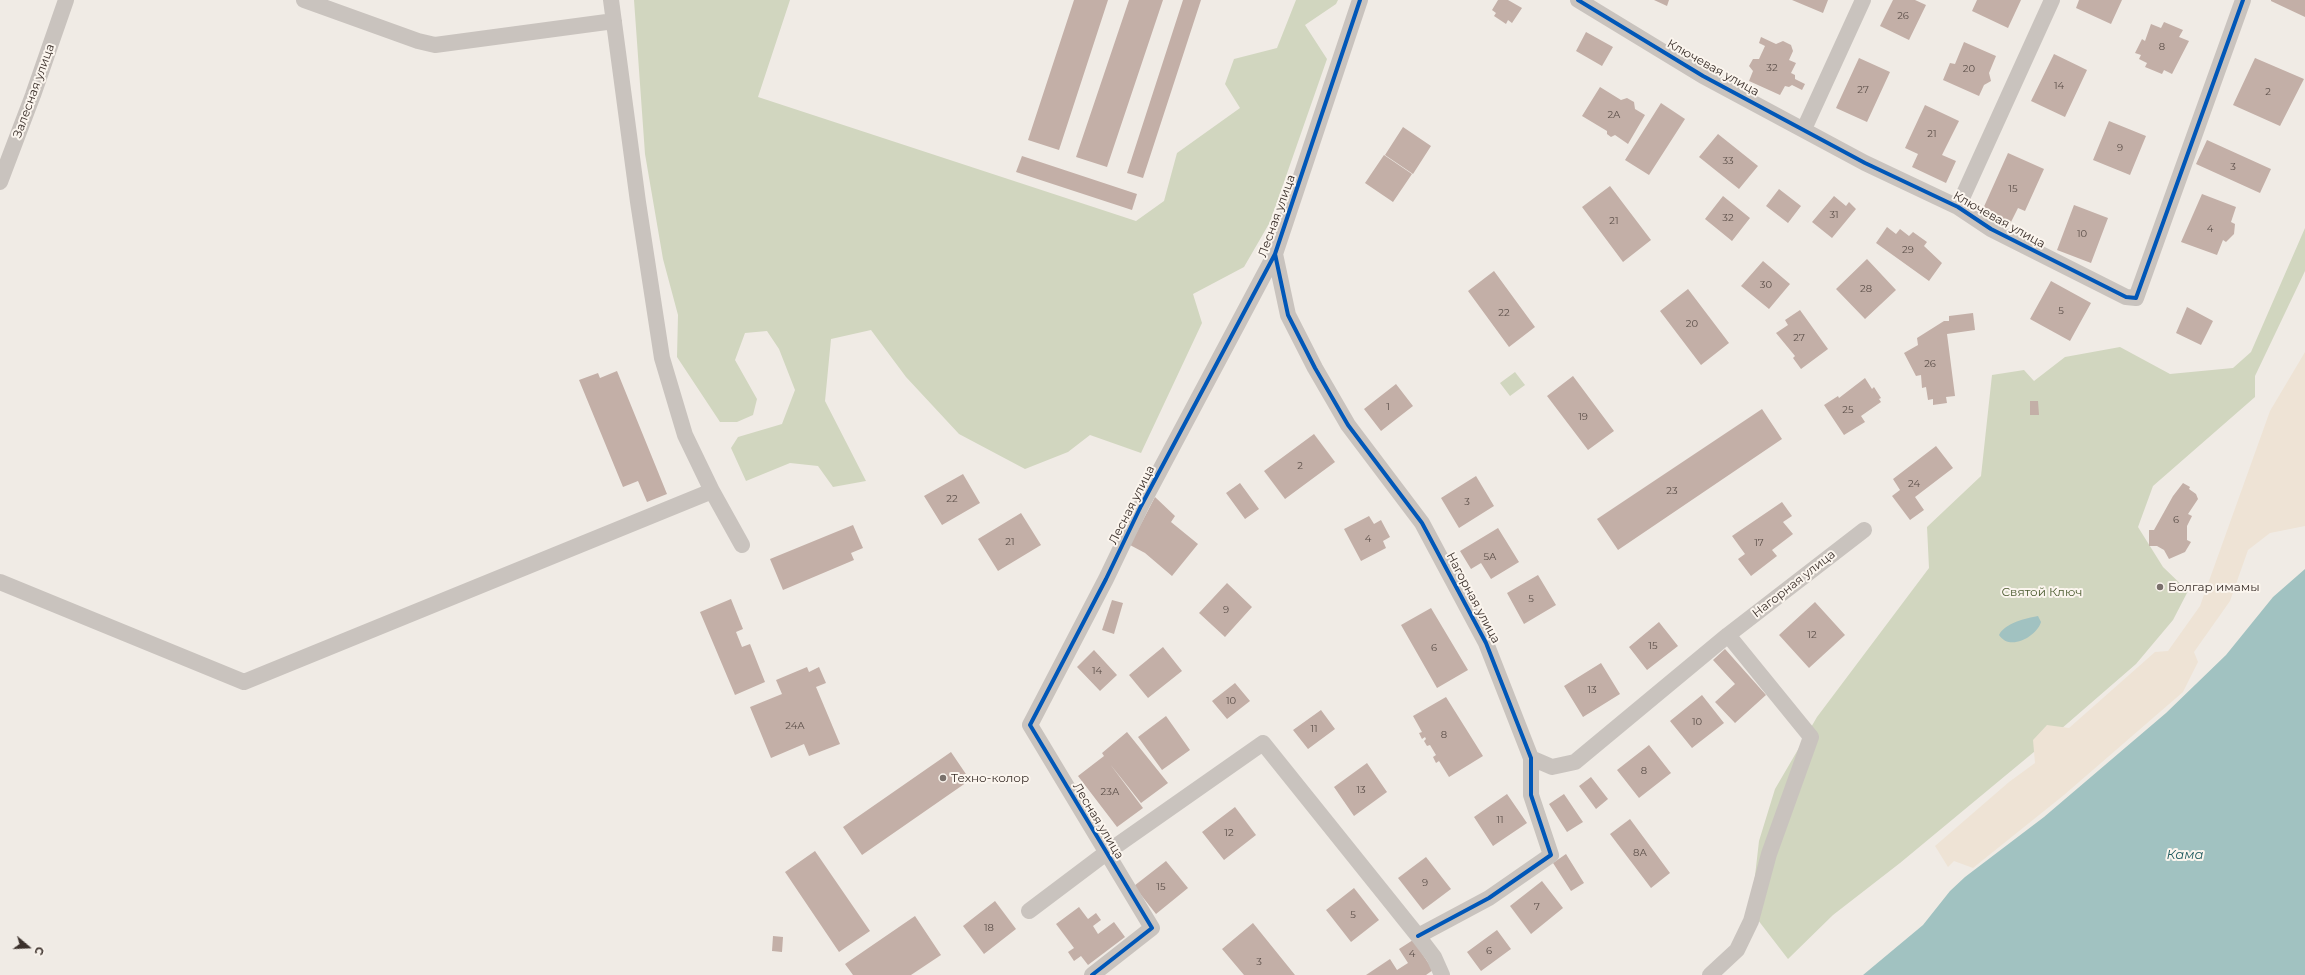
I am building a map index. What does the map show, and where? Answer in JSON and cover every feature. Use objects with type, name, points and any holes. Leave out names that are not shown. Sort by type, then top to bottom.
[{"type":"street","name":"Залесная улица","points":[[0,182],[33,95],[66,0]]},
{"type":"street","points":[[304,0],[418,41],[435,45],[614,21]]},
{"type":"street","points":[[611,0],[638,202],[662,358],[685,435],[712,492],[742,545]]},
{"type":"street","name":"Лесная улица","points":[[1092,975],[1152,928],[1030,725],[1106,580],[1141,506],[1275,254],[1360,0]]},
{"type":"street","name":"Ключевая улица","points":[[1578,0],[1703,76],[1865,163],[1958,207],[1991,229],[2126,297],[2136,298],[2243,0]]},
{"type":"street","points":[[1804,129],[1863,0]]},
{"type":"street","name":"Ключевая улица","points":[[1958,207],[2052,0]]},
{"type":"street","name":"Нагорная улица","points":[[1275,254],[1288,315],[1312,362],[1348,425],[1422,522],[1486,643],[1531,758],[1531,795],[1551,855],[1489,898],[1418,936]]},
{"type":"street","points":[[0,582],[244,682],[712,492]]},
{"type":"street","name":"Нагорная улица","points":[[1531,758],[1552,767],[1575,762],[1728,635],[1864,530]]},
{"type":"street","points":[[1710,975],[1737,950],[1751,921],[1769,854],[1811,737],[1728,635]]},
{"type":"street","points":[[1029,910],[1106,853],[1263,743],[1418,936],[1434,957],[1442,975]]},
{"type":"green space","points":[[634,0],[790,0],[758,97],[1136,221],[1164,201],[1177,153],[1240,108],[1225,84],[1234,59],[1277,48],[1296,0],[1338,0],[1336,4],[1305,25],[1327,59],[1270,222],[1244,267],[1193,294],[1202,323],[1141,453],[1090,435],[1068,452],[1025,469],[959,434],[906,377],[871,330],[831,339],[825,401],[866,481],[833,487],[818,466],[790,463],[746,481],[731,448],[738,437],[782,424],[795,390],[779,349],[767,331],[745,333],[735,360],[757,399],[753,415],[737,422],[720,422],[677,357],[678,315],[663,259],[645,154]]},
{"type":"green space","name":"Святой Ключ","points":[[2305,228],[2305,271],[2255,376],[2255,397],[2153,486],[2138,527],[2163,567],[2188,591],[2173,620],[2136,664],[2046,742],[1900,863],[1833,915],[1788,959],[1751,911],[1759,841],[1775,789],[1817,717],[1929,568],[1927,527],[1981,476],[1992,375],[2024,370],[2034,381],[2065,357],[2120,347],[2170,374],[2233,368],[2251,352]]},
{"type":"green space","points":[[1515,372],[1525,385],[1510,396],[1500,383]]},
{"type":"shaded area","points":[[2305,352],[2305,526],[2270,533],[2248,550],[2230,601],[2194,652],[2198,662],[2183,692],[2064,795],[1973,868],[1954,861],[1948,867],[1935,846],[2009,782],[2035,763],[2033,740],[2047,725],[2069,728],[2155,652],[2168,651],[2200,606],[2270,411]]},
{"type":"water","name":"Кама","points":[[2305,569],[2305,975],[1863,975],[1923,925],[1950,891],[1965,877],[2044,817],[2166,713],[2226,655],[2273,597]]},
{"type":"water","points":[[2038,616],[2041,622],[2038,627],[2029,637],[2023,640],[2010,642],[2004,640],[1999,635],[2011,624]]},
{"type":"building","points":[[1074,0],[1108,0],[1059,150],[1028,140]]},
{"type":"building","points":[[1129,0],[1163,0],[1107,167],[1076,157]]},
{"type":"building","points":[[1183,0],[1201,0],[1143,178],[1127,173]]},
{"type":"building","points":[[1498,0],[1508,0],[1522,8],[1512,23],[1508,20],[1506,24],[1494,16],[1496,13],[1492,10]]},
{"type":"building","points":[[1654,0],[1669,0],[1667,6]]},
{"type":"building","points":[[1792,0],[1828,0],[1823,13]]},
{"type":"building","points":[[1893,0],[1915,0],[1926,5],[1909,40],[1880,26]]},
{"type":"building","points":[[1977,0],[2021,0],[2008,28],[1972,11]]},
{"type":"building","points":[[2079,0],[2122,0],[2111,24],[2076,8]]},
{"type":"building","points":[[2305,0],[2305,17],[2271,1]]},
{"type":"building","points":[[2164,22],[2183,30],[2179,37],[2189,41],[2172,74],[2164,70],[2162,74],[2145,67],[2147,63],[2139,59],[2141,55],[2135,53],[2142,39],[2145,41],[2151,24],[2161,28]]},
{"type":"building","points":[[1586,32],[1613,47],[1602,66],[1576,51]]},
{"type":"building","points":[[1761,37],[1776,44],[1783,41],[1791,45],[1793,51],[1789,60],[1796,63],[1791,73],[1795,75],[1795,79],[1805,84],[1802,90],[1792,85],[1789,87],[1785,86],[1780,95],[1749,81],[1753,71],[1749,66],[1753,59],[1759,59],[1765,46],[1759,43]]},
{"type":"building","points":[[1964,42],[1996,56],[1989,73],[1991,81],[1984,85],[1979,96],[1943,80],[1950,63],[1955,64]]},
{"type":"building","points":[[2054,54],[2087,70],[2065,117],[2031,101]]},
{"type":"building","points":[[1859,58],[1890,72],[1867,122],[1836,108]]},
{"type":"building","points":[[2255,58],[2304,79],[2280,126],[2233,105]]},
{"type":"building","points":[[1600,87],[1621,100],[1627,98],[1634,102],[1635,109],[1645,115],[1628,144],[1615,135],[1611,137],[1607,134],[1607,131],[1582,116]]},
{"type":"building","points":[[1661,103],[1685,119],[1649,175],[1625,160]]},
{"type":"building","points":[[1925,105],[1959,121],[1942,155],[1956,161],[1946,183],[1912,167],[1918,154],[1905,148]]},
{"type":"building","points":[[2109,121],[2146,136],[2130,175],[2093,160]]},
{"type":"building","points":[[1403,127],[1431,146],[1413,174],[1385,155]]},
{"type":"building","points":[[1718,134],[1758,166],[1739,189],[1699,157]]},
{"type":"building","points":[[2207,140],[2271,169],[2260,193],[2196,164]]},
{"type":"building","points":[[2008,153],[2044,169],[2025,211],[2018,208],[2010,224],[1982,211]]},
{"type":"building","points":[[1384,155],[1412,174],[1393,202],[1365,183]]},
{"type":"building","points":[[1022,156],[1137,194],[1132,210],[1016,172]]},
{"type":"building","points":[[1610,186],[1651,240],[1623,262],[1582,207]]},
{"type":"building","points":[[1779,189],[1801,206],[1788,223],[1766,206]]},
{"type":"building","points":[[2202,194],[2236,207],[2231,222],[2235,224],[2234,234],[2226,242],[2223,240],[2217,255],[2181,242]]},
{"type":"building","points":[[1723,196],[1750,218],[1732,241],[1705,219]]},
{"type":"building","points":[[1834,196],[1846,206],[1849,202],[1856,209],[1832,238],[1812,222]]},
{"type":"building","points":[[2074,205],[2108,218],[2091,263],[2057,250]]},
{"type":"building","points":[[1887,227],[1896,234],[1900,229],[1909,236],[1913,232],[1927,242],[1924,246],[1942,263],[1929,281],[1876,243]]},
{"type":"building","points":[[1867,259],[1896,290],[1865,319],[1836,289]]},
{"type":"building","points":[[1763,261],[1790,284],[1769,309],[1741,286]]},
{"type":"building","points":[[1494,271],[1535,327],[1509,347],[1468,291]]},
{"type":"building","points":[[2051,281],[2091,303],[2070,341],[2030,319]]},
{"type":"building","points":[[1688,289],[1729,343],[1701,365],[1660,311]]},
{"type":"building","points":[[2187,307],[2213,321],[2201,345],[2176,333]]},
{"type":"building","points":[[1800,310],[1828,349],[1801,369],[1793,358],[1795,356],[1776,333],[1788,325],[1785,320]]},
{"type":"building","points":[[1973,313],[1975,330],[1947,334],[1955,396],[1946,397],[1947,403],[1933,405],[1933,399],[1928,400],[1926,387],[1922,388],[1921,375],[1916,376],[1904,353],[1918,345],[1917,338],[1944,321],[1949,321],[1949,316]]},
{"type":"building","points":[[617,371],[667,494],[647,502],[638,481],[623,487],[579,380],[598,373],[600,378]]},
{"type":"building","points":[[1573,376],[1614,431],[1588,450],[1547,396]]},
{"type":"building","points":[[1865,378],[1872,389],[1874,387],[1881,398],[1879,399],[1881,402],[1861,416],[1865,422],[1844,435],[1824,405],[1838,396],[1839,398]]},
{"type":"building","points":[[1396,384],[1413,406],[1381,431],[1364,409]]},
{"type":"building","points":[[2030,401],[2038,401],[2039,415],[2030,415]]},
{"type":"building","points":[[1762,409],[1782,439],[1618,550],[1597,519]]},
{"type":"building","points":[[1314,434],[1335,462],[1285,499],[1264,471]]},
{"type":"building","points":[[1936,446],[1953,468],[1915,497],[1924,510],[1910,520],[1892,496],[1900,490],[1893,479]]},
{"type":"building","points":[[963,474],[980,503],[942,525],[924,496]]},
{"type":"building","points":[[1476,476],[1494,506],[1459,528],[1441,498]]},
{"type":"building","points":[[1240,483],[1259,509],[1245,519],[1226,493]]},
{"type":"building","points":[[2183,483],[2190,487],[2189,489],[2196,494],[2198,499],[2188,514],[2192,516],[2187,526],[2187,540],[2191,542],[2185,552],[2169,559],[2164,550],[2157,546],[2149,546],[2149,530],[2154,530],[2173,496]]},
{"type":"building","points":[[1155,497],[1175,516],[1171,522],[1198,544],[1172,576],[1145,553],[1130,545]]},
{"type":"building","points":[[1782,502],[1792,516],[1783,522],[1793,534],[1772,550],[1777,556],[1751,576],[1738,559],[1745,554],[1732,536]]},
{"type":"building","points":[[1021,513],[1041,545],[998,571],[978,539]]},
{"type":"building","points":[[1369,516],[1374,524],[1381,520],[1390,537],[1383,541],[1386,548],[1361,561],[1344,529]]},
{"type":"building","points":[[853,525],[863,548],[851,553],[854,560],[783,590],[770,559]]},
{"type":"building","points":[[1498,528],[1519,562],[1491,579],[1481,563],[1471,569],[1460,551]]},
{"type":"building","points":[[1538,575],[1556,605],[1524,624],[1507,593]]},
{"type":"building","points":[[1227,583],[1252,607],[1225,637],[1199,613]]},
{"type":"building","points":[[731,599],[743,629],[736,632],[742,647],[750,644],[765,682],[735,695],[700,612]]},
{"type":"building","points":[[1112,600],[1123,603],[1114,634],[1102,630]]},
{"type":"building","points":[[1815,602],[1845,635],[1809,668],[1779,635]]},
{"type":"building","points":[[1431,608],[1468,670],[1437,688],[1401,625]]},
{"type":"building","points":[[1659,622],[1678,646],[1647,670],[1629,647]]},
{"type":"building","points":[[1163,647],[1182,671],[1148,698],[1129,675]]},
{"type":"building","points":[[1725,649],[1766,695],[1735,723],[1715,702],[1735,684],[1713,660]]},
{"type":"building","points":[[1094,650],[1117,675],[1100,691],[1077,667]]},
{"type":"building","points":[[1601,663],[1620,694],[1583,717],[1564,686]]},
{"type":"building","points":[[807,667],[809,672],[819,667],[826,683],[816,687],[840,744],[809,756],[804,744],[771,758],[750,707],[782,694],[776,680]]},
{"type":"building","points":[[1235,683],[1250,701],[1227,719],[1212,701]]},
{"type":"building","points":[[1702,695],[1724,723],[1692,748],[1670,721]]},
{"type":"building","points":[[1446,697],[1483,756],[1449,777],[1439,761],[1436,763],[1433,757],[1436,755],[1430,745],[1427,746],[1424,741],[1426,739],[1425,737],[1422,739],[1419,733],[1422,732],[1413,716]]},
{"type":"building","points":[[1321,710],[1335,729],[1308,749],[1293,730]]},
{"type":"building","points":[[1166,716],[1190,750],[1162,770],[1138,737]]},
{"type":"building","points":[[1127,732],[1168,783],[1141,803],[1110,764],[1143,808],[1117,827],[1078,776],[1104,756],[1102,753]]},
{"type":"building","points":[[1649,745],[1671,773],[1639,798],[1617,770]]},
{"type":"building","points":[[951,752],[970,780],[862,855],[843,827]]},
{"type":"building","points":[[1367,763],[1387,792],[1354,816],[1334,787]]},
{"type":"building","points":[[1591,777],[1608,799],[1596,809],[1579,786]]},
{"type":"building","points":[[1507,794],[1527,823],[1493,846],[1474,817]]},
{"type":"building","points":[[1564,794],[1583,822],[1567,832],[1549,804]]},
{"type":"building","points":[[1235,807],[1256,835],[1224,860],[1202,832]]},
{"type":"building","points":[[1630,819],[1670,873],[1651,888],[1610,834]]},
{"type":"building","points":[[815,851],[870,931],[839,952],[785,872]]},
{"type":"building","points":[[1566,854],[1584,883],[1571,891],[1553,863]]},
{"type":"building","points":[[1426,857],[1451,889],[1423,910],[1398,878]]},
{"type":"building","points":[[1166,861],[1188,888],[1156,914],[1134,886]]},
{"type":"building","points":[[1542,881],[1563,908],[1531,934],[1510,906]]},
{"type":"building","points":[[1354,888],[1379,920],[1351,942],[1326,910]]},
{"type":"building","points":[[995,901],[1016,929],[984,954],[963,926]]},
{"type":"building","points":[[1079,907],[1088,919],[1096,913],[1101,920],[1093,926],[1098,934],[1114,922],[1125,937],[1088,965],[1081,956],[1074,961],[1068,952],[1074,948],[1056,924]]},
{"type":"building","points":[[915,916],[941,955],[911,975],[853,975],[845,964]]},
{"type":"building","points":[[1253,923],[1295,975],[1244,975],[1222,949]]},
{"type":"building","points":[[1497,930],[1511,949],[1481,971],[1467,952]]},
{"type":"building","points":[[773,936],[783,937],[782,952],[772,951]]},
{"type":"building","points":[[1413,940],[1433,970],[1426,975],[1366,975],[1390,959],[1397,970],[1408,963],[1399,949]]},
{"type":"cycle path","points":[[1092,975],[1152,928],[1030,725],[1106,579],[1141,506],[1275,254],[1360,0]]},
{"type":"cycle path","points":[[1578,0],[1703,76],[1865,163],[1958,207],[1991,229],[2126,297],[2136,298],[2243,0]]},
{"type":"cycle path","points":[[1275,254],[1288,315],[1315,368],[1348,425],[1422,523],[1486,643],[1531,758],[1531,795],[1551,855],[1489,898],[1418,936]]},
{"type":"place","name":"Болгар имамы","points":[[2160,587]]},
{"type":"place","name":"Техно-колор","points":[[943,778]]}]
